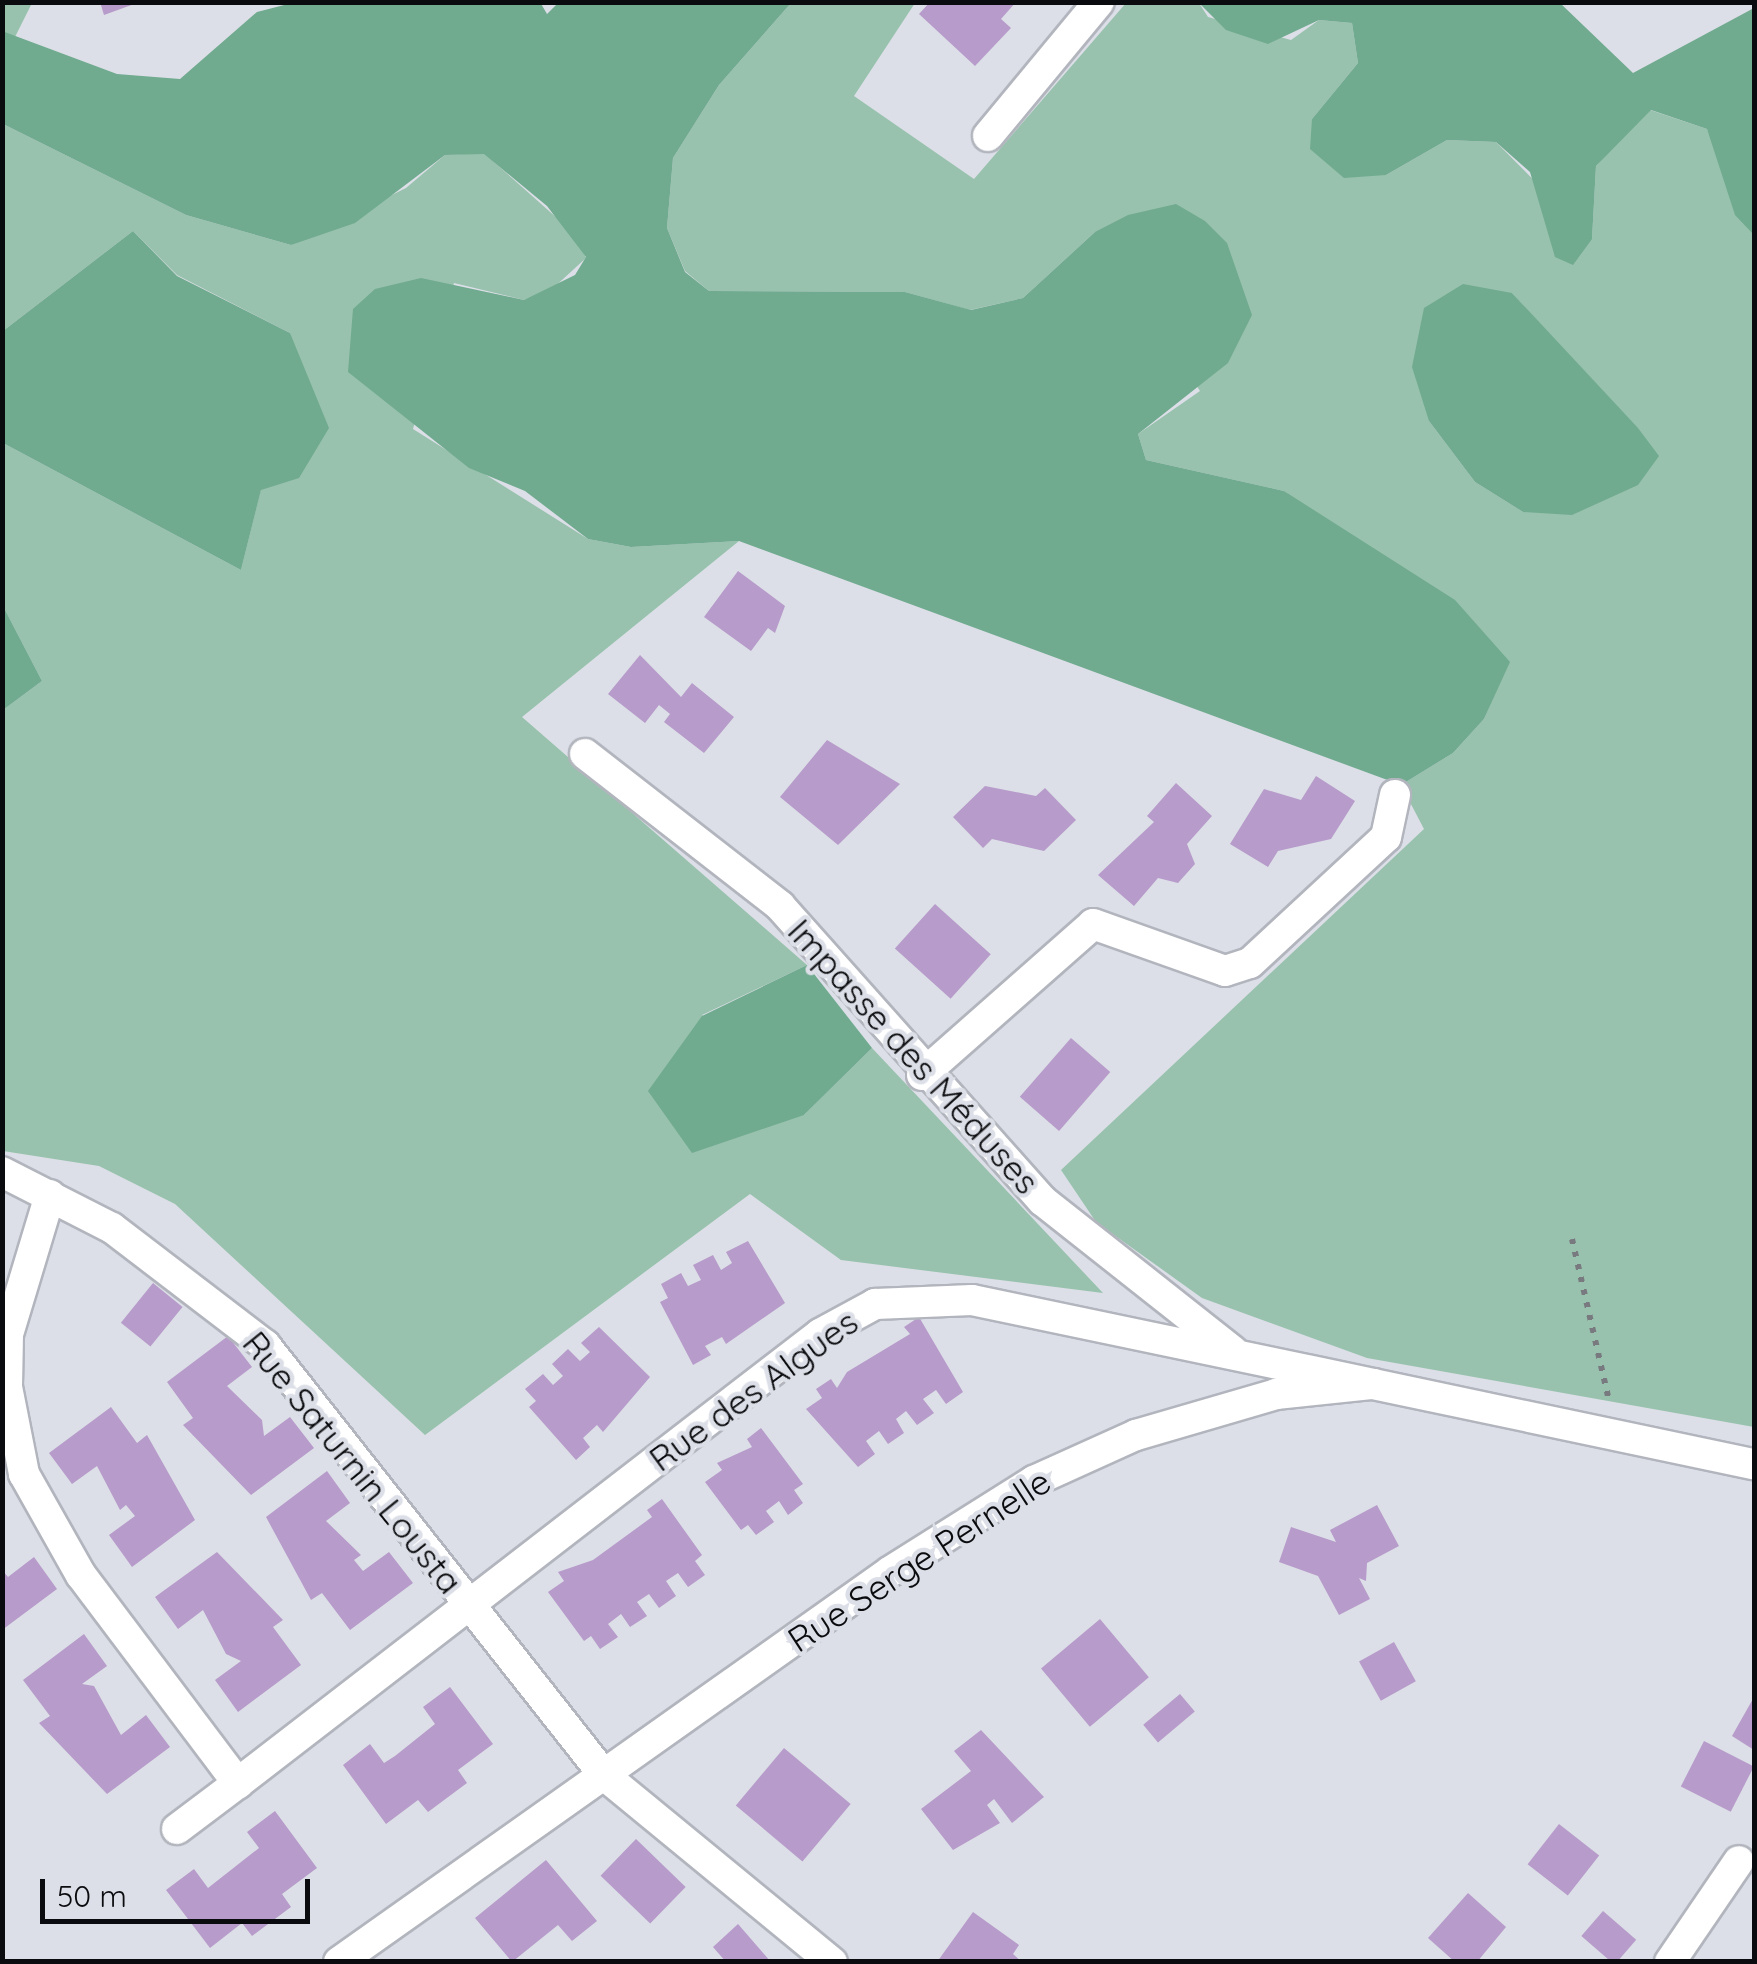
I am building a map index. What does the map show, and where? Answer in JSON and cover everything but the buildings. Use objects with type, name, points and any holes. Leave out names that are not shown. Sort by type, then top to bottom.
[{"type":"street","points":[[988,136],[1099,2]]},
{"type":"street","name":"Impasse des Méduses","points":[[585,754],[780,906],[922,1075],[1042,1201],[1243,1357]]},
{"type":"street","points":[[922,1075],[1093,924],[1225,970],[1250,963],[1386,837],[1395,795]]},
{"type":"street","name":"Rue Saturnin Lousta","points":[[2,1172],[50,1194],[158,1259],[265,1345],[604,1776],[832,1962]]},
{"type":"street","points":[[50,1194],[8,1334],[6,1388],[24,1474],[82,1574],[238,1783]]},
{"type":"street","name":"Rue des Algues","points":[[177,1829],[820,1334],[874,1304],[972,1300],[1373,1384]]},
{"type":"street","name":"Rue Serge Pernelle","points":[[339,1962],[891,1571],[1060,1468],[1233,1404],[1373,1384],[1754,1464]]},
{"type":"street","points":[[1670,1962],[1739,1861]]},
{"type":"path","points":[[1572,1239],[1617,1435]]},
{"type":"green space","points":[[540,2],[547,14],[559,2],[791,3],[719,85],[673,158],[667,228],[685,272],[709,291],[905,292],[971,310],[1023,298],[1095,232],[1128,215],[1176,204],[1205,221],[1227,243],[1252,315],[1228,363],[1138,434],[1146,460],[1284,491],[1455,600],[1510,662],[1484,719],[1453,753],[1401,785],[739,541],[631,547],[588,539],[525,491],[469,468],[348,372],[353,309],[375,289],[421,278],[524,300],[575,275],[586,257],[547,206],[484,154],[445,155],[355,223],[291,245],[186,215],[3,124],[2,31],[117,74],[180,79],[257,12],[292,3]]},
{"type":"green space","points":[[3,3],[32,3],[13,41],[3,31]]},
{"type":"green space","points":[[791,3],[915,3],[854,96],[974,179],[1126,3],[1199,3],[1208,17],[1291,40],[1319,20],[1352,23],[1358,63],[1312,119],[1386,175],[1447,140],[1496,142],[1592,239],[1596,166],[1634,123],[1650,110],[1707,129],[1754,235],[1754,1427],[1367,1358],[1202,1298],[1096,1222],[1061,1170],[1424,829],[1401,785],[1453,753],[1484,719],[1509,662],[1284,491],[1146,460],[1138,434],[1200,391],[1095,232],[1023,298],[970,310],[905,292],[709,291],[685,271],[667,228],[673,158],[719,85]],"holes":[[[1512,293],[1566,353],[1523,512],[1475,482],[1429,421]]]},
{"type":"green space","points":[[1199,3],[1560,3],[1633,73],[1754,8],[1754,235],[1735,215],[1707,129],[1651,110],[1596,166],[1592,239],[1573,265],[1555,257],[1530,172],[1496,142],[1447,140],[1386,175],[1344,178],[1310,149],[1312,119],[1358,63],[1352,23],[1319,20],[1268,44],[1226,30]]},
{"type":"green space","points":[[3,124],[186,215],[291,245],[406,188],[445,155],[484,153],[576,235],[586,258],[550,291],[524,300],[454,283],[413,429],[588,539],[631,547],[739,541],[522,717],[807,965],[702,1015],[804,1115],[872,1048],[1103,1293],[841,1260],[750,1194],[425,1435],[175,1204],[99,1166],[3,1151],[3,710],[42,681],[3,606],[3,443],[241,570],[261,489],[299,477],[290,333],[177,275],[133,231],[3,331]]},
{"type":"green space","points":[[133,231],[177,276],[290,333],[329,428],[299,478],[261,490],[241,570],[3,443],[3,331]]},
{"type":"green space","points":[[1463,284],[1512,293],[1638,428],[1659,456],[1638,485],[1572,515],[1523,512],[1475,482],[1429,421],[1412,367],[1424,308]]},
{"type":"green space","points":[[3,606],[42,681],[2,710]]},
{"type":"green space","points":[[807,965],[872,1048],[804,1115],[692,1153],[648,1091],[702,1016]]}]
